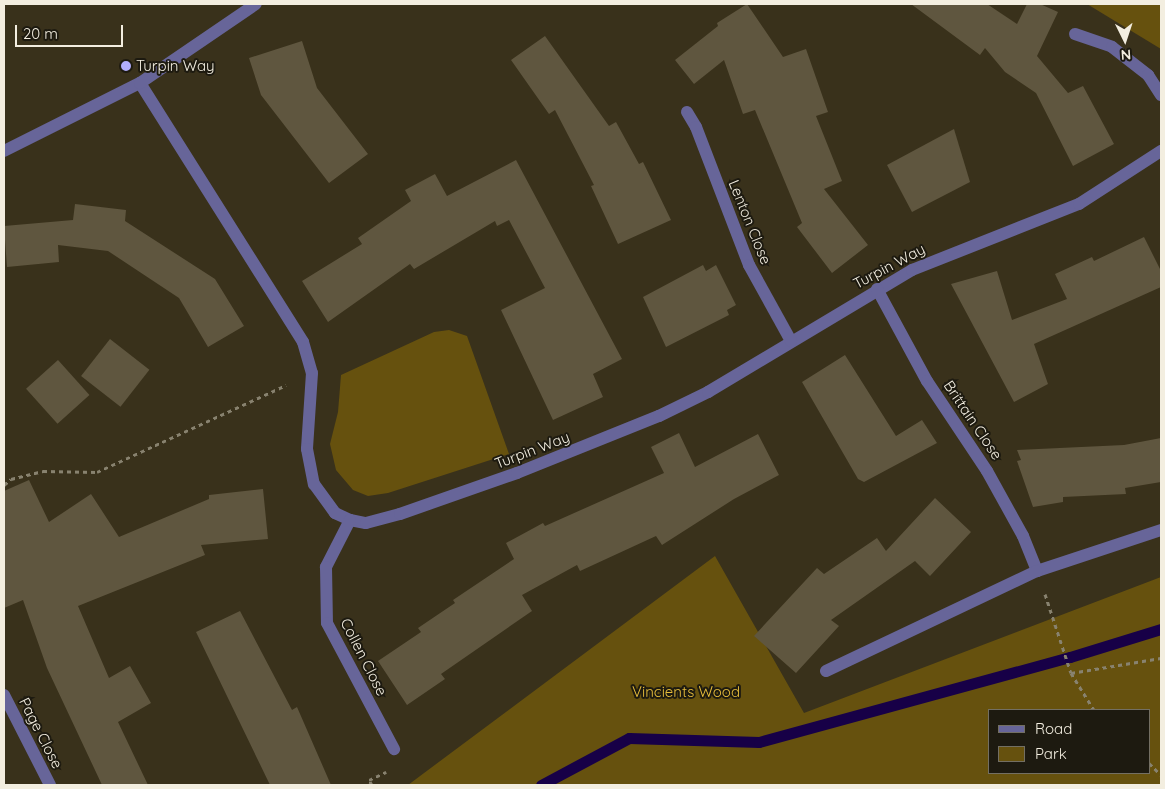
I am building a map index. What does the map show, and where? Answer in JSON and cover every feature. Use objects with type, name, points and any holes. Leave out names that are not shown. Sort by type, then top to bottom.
[{"type":"street","points":[[4,151],[140,83],[242,7],[256,4]]},
{"type":"street","points":[[1075,34],[1112,47],[1148,74],[1161,95]]},
{"type":"street","points":[[140,83],[301,337],[312,373],[308,466],[323,500],[335,513],[350,520]]},
{"type":"street","name":"Lenton Close","points":[[687,112],[696,127],[749,265],[791,341]]},
{"type":"street","name":"Turpin Way","points":[[350,520],[366,523],[400,514],[612,436],[708,392],[877,289],[953,252],[1079,204],[1161,151]]},
{"type":"street","name":"Brittain Close","points":[[877,289],[926,381],[987,471],[1023,536],[1037,571]]},
{"type":"street","name":"Collen Close","points":[[350,520],[326,567],[327,623],[394,749]]},
{"type":"street","points":[[826,671],[1037,571],[1161,530]]},
{"type":"street","name":"Page Close","points":[[4,696],[46,784]]},
{"type":"path","points":[[4,485],[11,479],[43,471],[97,472],[312,373]]},
{"type":"path","points":[[1054,618],[1071,673],[1093,709]]},
{"type":"path","points":[[1071,673],[1161,658]]},
{"type":"path","points":[[1150,764],[1161,775]]},
{"type":"green space","points":[[1087,4],[1161,4],[1161,49]]},
{"type":"green space","points":[[449,330],[467,336],[509,454],[388,493],[368,496],[353,490],[336,470],[330,444],[338,412],[341,375],[434,332]]},
{"type":"green space","name":"Vincients Wood","points":[[715,556],[804,713],[1161,577],[1161,785],[408,785]]},
{"type":"building","points":[[747,4],[783,57],[806,49],[828,112],[816,116],[842,181],[824,189],[868,245],[832,273],[797,227],[802,223],[755,110],[743,114],[724,60],[694,84],[675,60],[718,26],[717,23]]},
{"type":"building","points":[[911,4],[987,4],[1017,24],[1027,4],[1040,4],[1058,12],[1037,56],[1068,93],[1083,86],[1114,144],[1073,166],[1036,93],[1005,72],[985,48],[980,55]]},
{"type":"building","points":[[545,36],[609,126],[616,122],[639,164],[643,162],[671,220],[618,244],[591,186],[594,185],[555,110],[549,114],[511,60]]},
{"type":"building","points":[[302,41],[317,88],[368,154],[329,183],[261,95],[249,58]]},
{"type":"building","points":[[954,129],[970,182],[912,212],[887,165]]},
{"type":"building","points":[[516,160],[622,359],[593,374],[603,397],[553,420],[501,310],[545,288],[509,220],[497,226],[495,221],[414,269],[410,264],[328,322],[302,281],[362,244],[358,238],[411,201],[405,190],[435,174],[447,196]]},
{"type":"building","points":[[75,204],[126,210],[125,221],[215,279],[244,326],[208,347],[179,298],[108,251],[58,245],[59,262],[7,267],[4,226],[73,220]]},
{"type":"building","points":[[1144,237],[1161,271],[1161,287],[1034,344],[1048,384],[1014,402],[951,284],[997,271],[1012,320],[1067,299],[1055,274],[1092,257],[1094,261]]},
{"type":"building","points":[[703,265],[706,271],[716,265],[736,305],[727,310],[729,315],[666,347],[643,297]]},
{"type":"building","points":[[110,339],[149,370],[120,407],[81,376]]},
{"type":"building","points":[[845,355],[896,436],[922,420],[937,443],[864,482],[858,479],[802,382]]},
{"type":"building","points":[[58,360],[89,395],[57,424],[26,389]]},
{"type":"building","points":[[679,433],[695,467],[758,434],[779,475],[734,499],[662,545],[656,536],[580,571],[577,565],[522,595],[532,611],[441,674],[445,679],[407,705],[378,661],[421,632],[418,628],[455,603],[453,600],[514,559],[506,543],[543,523],[545,526],[664,473],[651,447]]},
{"type":"building","points":[[1161,438],[1161,482],[1125,488],[1126,494],[1063,497],[1063,502],[1033,507],[1017,461],[1021,460],[1017,450],[1124,445]]},
{"type":"building","points":[[29,480],[49,522],[91,494],[119,537],[209,499],[209,495],[263,489],[268,539],[201,545],[205,555],[78,606],[109,678],[130,666],[151,703],[118,722],[148,785],[102,785],[47,668],[23,600],[4,608],[4,491]]},
{"type":"building","points":[[935,498],[971,532],[930,576],[915,561],[831,620],[839,626],[796,673],[754,636],[817,568],[824,574],[877,538],[886,551]]},
{"type":"building","points":[[240,611],[292,710],[297,707],[331,785],[270,785],[196,632]]},
{"type":"waterway","points":[[541,785],[629,738],[759,742],[1070,657],[1161,629]]},
{"type":"place","name":"Turpin Way","points":[[126,66]]}]
